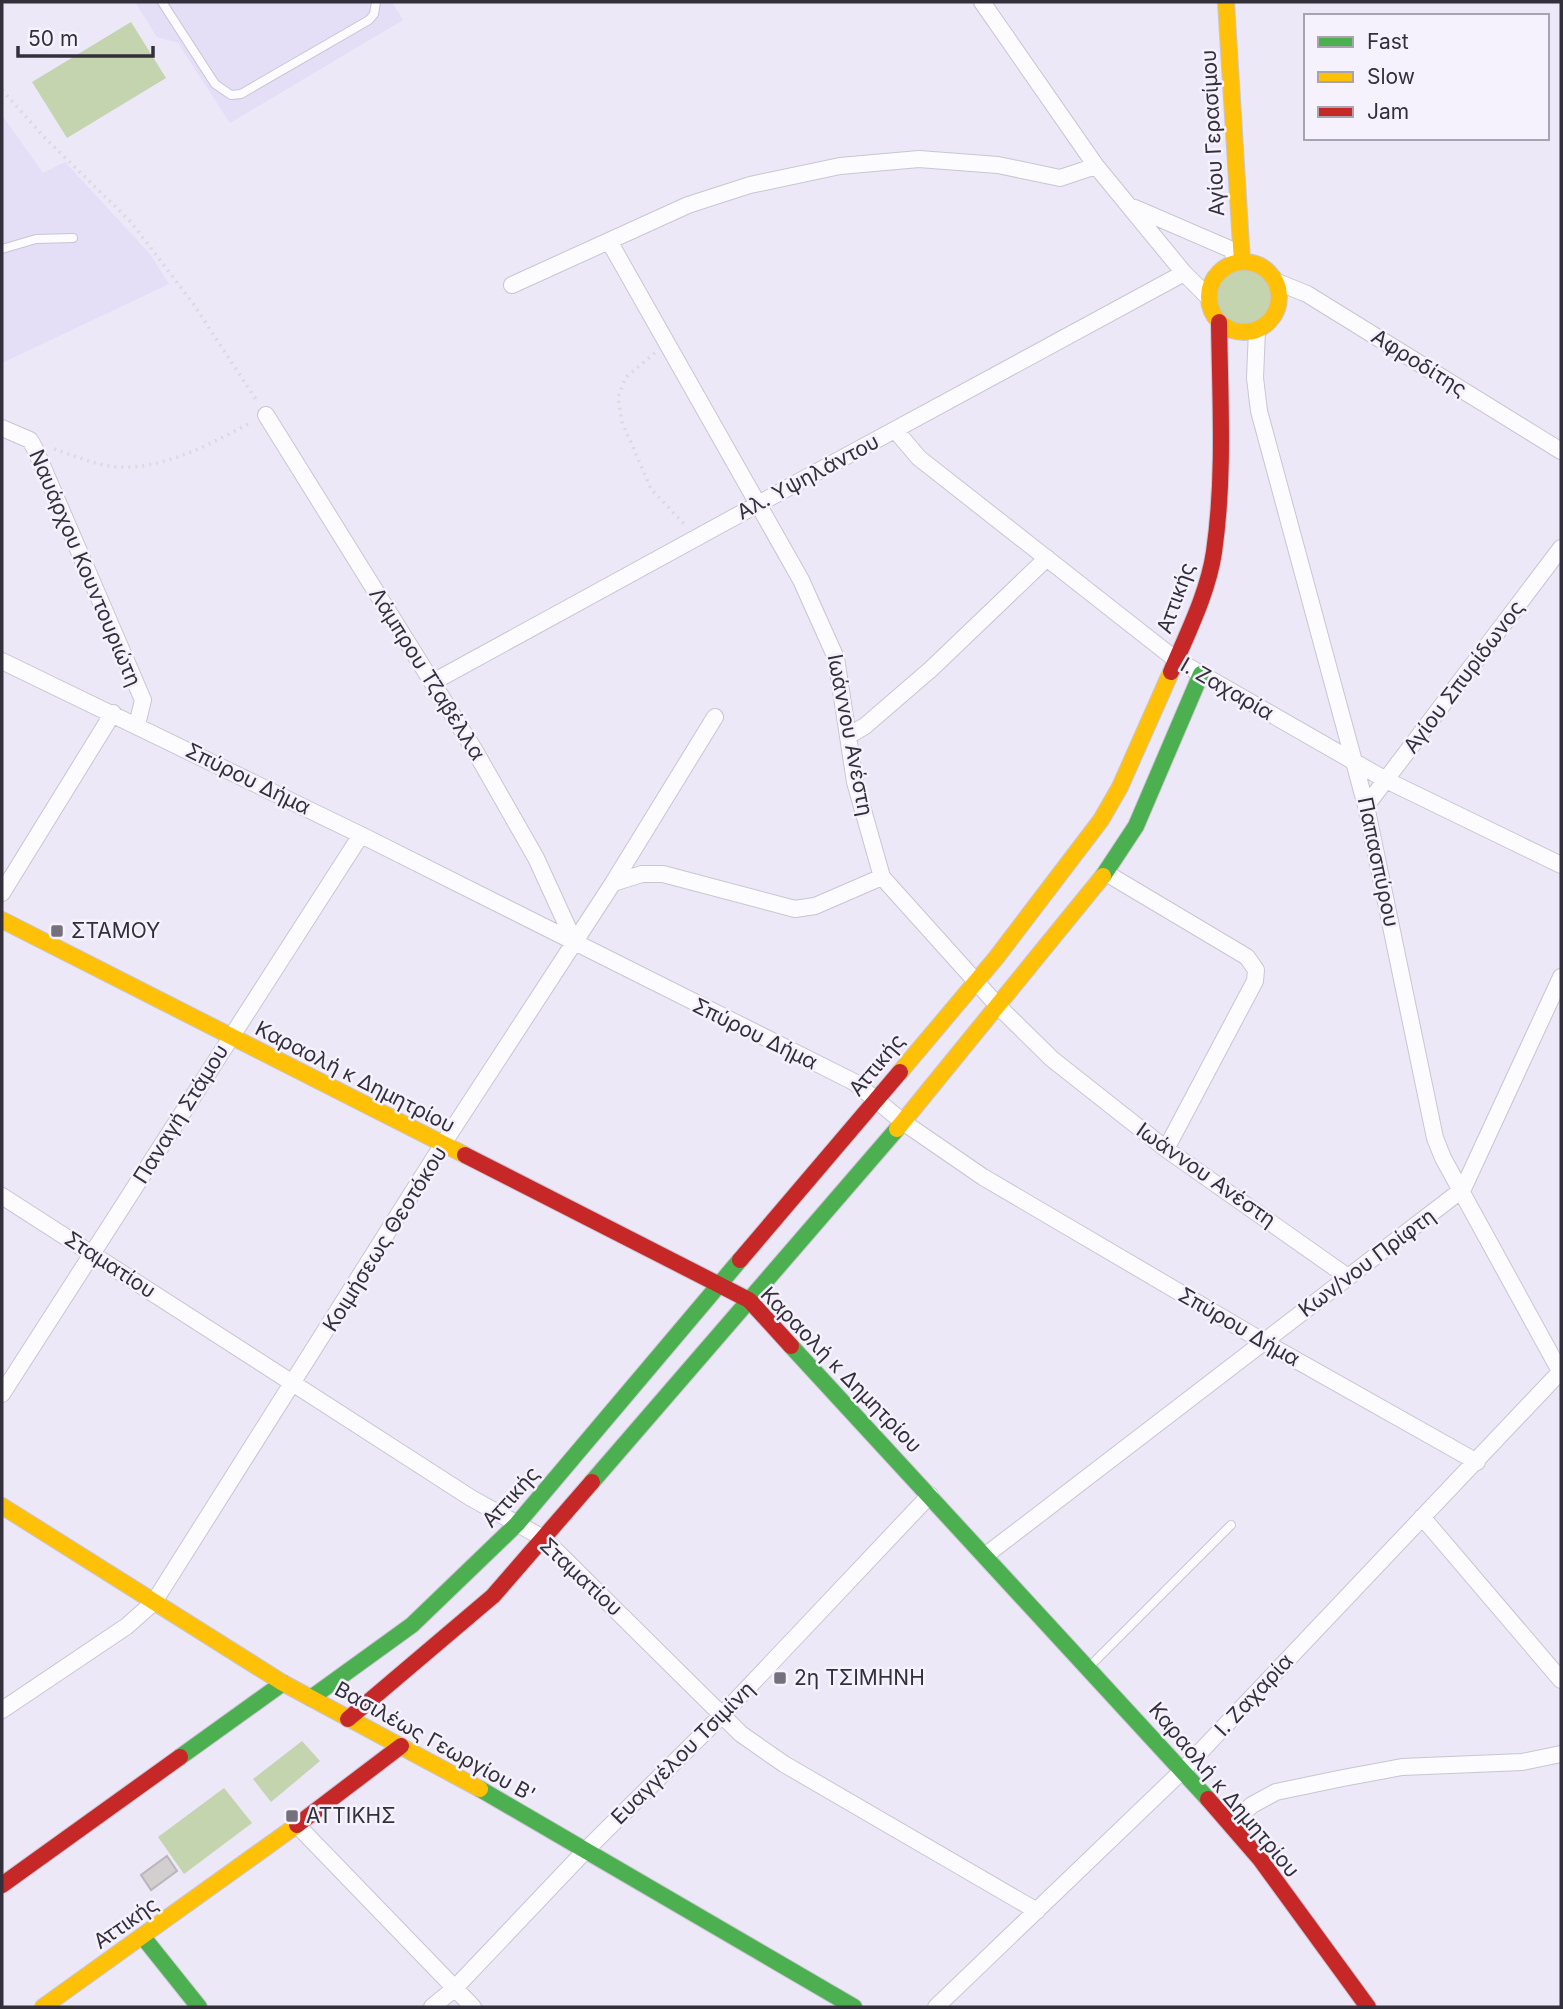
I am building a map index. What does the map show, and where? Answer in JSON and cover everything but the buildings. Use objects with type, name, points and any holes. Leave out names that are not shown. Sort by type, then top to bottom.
[{"type":"street","points":[[982,2],[1096,166],[1184,274],[1208,297]]},
{"type":"street","name":"Αγίου Γερασίμου","points":[[1226,2],[1241,262]]},
{"type":"street","points":[[512,285],[688,205],[750,185],[840,166],[919,159],[978,164],[1060,178],[1096,166]]},
{"type":"street","points":[[1132,207],[1230,249],[1241,262]]},
{"type":"street","name":"Ιωάννου Ανέστη","points":[[609,241],[802,580],[829,637],[836,658],[855,782],[882,877],[998,1006],[1052,1059],[1166,1149],[1348,1278]]},
{"type":"street","points":[[1241,262],[1261,266],[1275,281],[1278,304],[1267,324],[1257,330],[1237,331],[1219,322],[1210,306],[1210,287],[1221,270],[1241,262]]},
{"type":"street","name":"Αλ. Υψηλάντου","points":[[433,682],[757,502],[895,431],[1184,274]]},
{"type":"street","name":"Αφροδίτης","points":[[1275,281],[1307,294],[1561,451]]},
{"type":"street","name":"Αττικής","points":[[311,1698],[412,1625],[517,1524],[720,1287],[1037,908],[1101,821],[1121,787],[1175,659],[1195,619],[1214,554],[1221,472],[1219,322]]},
{"type":"street","name":"Παπασπύρου","points":[[1257,330],[1255,378],[1259,411],[1366,806],[1436,1138],[1443,1158],[1463,1189],[1561,1372]]},
{"type":"street","name":"Λάμπρου Τζαβέλλα","points":[[265,415],[433,682],[536,858],[574,941]]},
{"type":"street","name":"Ναυάρχου Κουντουριώτη","points":[[2,428],[30,440],[49,477],[143,700],[137,725]]},
{"type":"street","name":"Ι. Ζαχαρία","points":[[895,431],[919,458],[1175,659],[1386,780],[1561,865]]},
{"type":"street","name":"Αγίου Σπυρίδωνος","points":[[1366,806],[1561,548]]},
{"type":"street","points":[[848,736],[865,726],[930,669],[1047,558]]},
{"type":"street","name":"Σπύρου Δήμα","points":[[2,661],[361,835],[854,1082],[903,1122],[983,1177],[1264,1342],[1477,1462]]},
{"type":"street","points":[[348,1718],[493,1596],[903,1122],[998,1006],[1106,873],[1136,825],[1201,674]]},
{"type":"street","points":[[2,893],[113,713]]},
{"type":"street","name":"Κοιμήσεως Θεοτόκου","points":[[2,1710],[127,1626],[154,1602],[295,1384],[443,1144],[613,883],[715,717]]},
{"type":"street","name":"Παναγή Στάμου","points":[[2,1394],[361,835]]},
{"type":"street","points":[[1106,873],[1247,957],[1256,970],[1255,981],[1166,1149]]},
{"type":"street","points":[[613,883],[642,874],[663,874],[796,909],[815,906],[882,877]]},
{"type":"street","name":"Καραολή κ Δημητρίου","points":[[2,920],[748,1300],[986,1555],[1231,1824],[1260,1859],[1368,2007]]},
{"type":"street","name":"Κων/νου Πρίφτη","points":[[986,1555],[1463,1189],[1561,977]]},
{"type":"street","name":"Σταματίου","points":[[2,1196],[471,1498],[543,1538],[741,1734],[784,1764],[1037,1911]]},
{"type":"street","name":"Ι. Ζαχαρία","points":[[936,2007],[1182,1772],[1561,1372]]},
{"type":"street","name":"Ευαγγέλου Τσιμίνη","points":[[432,2007],[454,1989],[585,1851],[723,1714],[930,1495]]},
{"type":"street","name":"Βασιλέως Γεωργίου Β'","points":[[2,1506],[283,1683],[401,1746],[854,2007]]},
{"type":"street","points":[[1422,1517],[1561,1680]]},
{"type":"street","points":[[2,1885],[283,1683]]},
{"type":"street","name":"Αττικής","points":[[43,2007],[297,1825],[401,1746]]},
{"type":"street","points":[[1231,1824],[1252,1805],[1276,1792],[1402,1767],[1521,1762],[1561,1754]]},
{"type":"street","points":[[297,1825],[473,2007]]},
{"type":"street","points":[[142,1937],[199,2007]]},
{"type":"lane","points":[[162,2],[215,84],[231,95],[241,94],[369,20],[374,14],[376,2]]},
{"type":"lane","points":[[2,249],[36,239],[73,237]]},
{"type":"lane","points":[[1089,1667],[1231,1525]]},
{"type":"path","points":[[2,90],[45,138],[131,222],[192,302],[265,415],[214,442],[139,467],[94,463],[30,440]]},
{"type":"path","points":[[666,345],[626,377],[618,397],[622,422],[651,489],[684,526],[701,534]]},
{"type":"shaded area","points":[[135,2],[392,2],[403,20],[230,123],[178,43],[157,37]]},
{"type":"shaded area","points":[[2,115],[43,173],[65,162],[150,254],[169,284],[2,363]]},
{"type":"green space","points":[[131,22],[166,78],[67,138],[32,82]]},
{"type":"green space","points":[[1243,269],[1254,271],[1263,277],[1269,286],[1269,308],[1263,317],[1254,323],[1243,325],[1232,323],[1223,317],[1217,308],[1215,297],[1217,286],[1223,277],[1232,271]]},
{"type":"green space","points":[[302,1741],[320,1761],[271,1802],[253,1779]]},
{"type":"green space","points":[[224,1788],[252,1823],[184,1874],[158,1837]]},
{"type":"traffic: fast","points":[[1103,876],[1136,826],[1201,674]]},
{"type":"traffic: fast","points":[[592,1482],[897,1129]]},
{"type":"traffic: fast","points":[[311,1698],[412,1625],[517,1524],[740,1260]]},
{"type":"traffic: fast","points":[[791,1346],[1208,1799]]},
{"type":"traffic: fast","points":[[180,1757],[283,1683]]},
{"type":"traffic: fast","points":[[480,1789],[854,2007]]},
{"type":"traffic: fast","points":[[143,1937],[199,2007]]},
{"type":"traffic: slow","points":[[1226,2],[1242,262]]},
{"type":"traffic: slow","points":[[1244,262],[1269,272],[1279,297],[1269,322],[1244,332],[1219,322],[1209,297],[1219,272],[1244,262]]},
{"type":"traffic: slow","points":[[900,1072],[996,958],[1101,820],[1120,787],[1171,672]]},
{"type":"traffic: slow","points":[[897,1129],[1103,876]]},
{"type":"traffic: slow","points":[[2,920],[465,1155]]},
{"type":"traffic: slow","points":[[2,1506],[283,1683],[480,1789]]},
{"type":"traffic: slow","points":[[43,2007],[297,1825]]},
{"type":"traffic: jam","points":[[1171,672],[1202,598],[1214,552],[1221,466],[1219,322]]},
{"type":"traffic: jam","points":[[740,1260],[900,1072]]},
{"type":"traffic: jam","points":[[465,1155],[749,1300],[791,1346]]},
{"type":"traffic: jam","points":[[348,1719],[493,1596],[592,1482]]},
{"type":"traffic: jam","points":[[297,1825],[401,1746]]},
{"type":"traffic: jam","points":[[2,1885],[180,1757]]},
{"type":"traffic: jam","points":[[1208,1799],[1260,1859],[1368,2007]]},
{"type":"place","name":"ΣΤΑΜΟΥ","points":[[57,931]]},
{"type":"place","name":"2η ΤΣΙΜΗΝΗ","points":[[780,1678]]},
{"type":"place","name":"ΑΤΤΙΚΗΣ","points":[[292,1816]]}]
